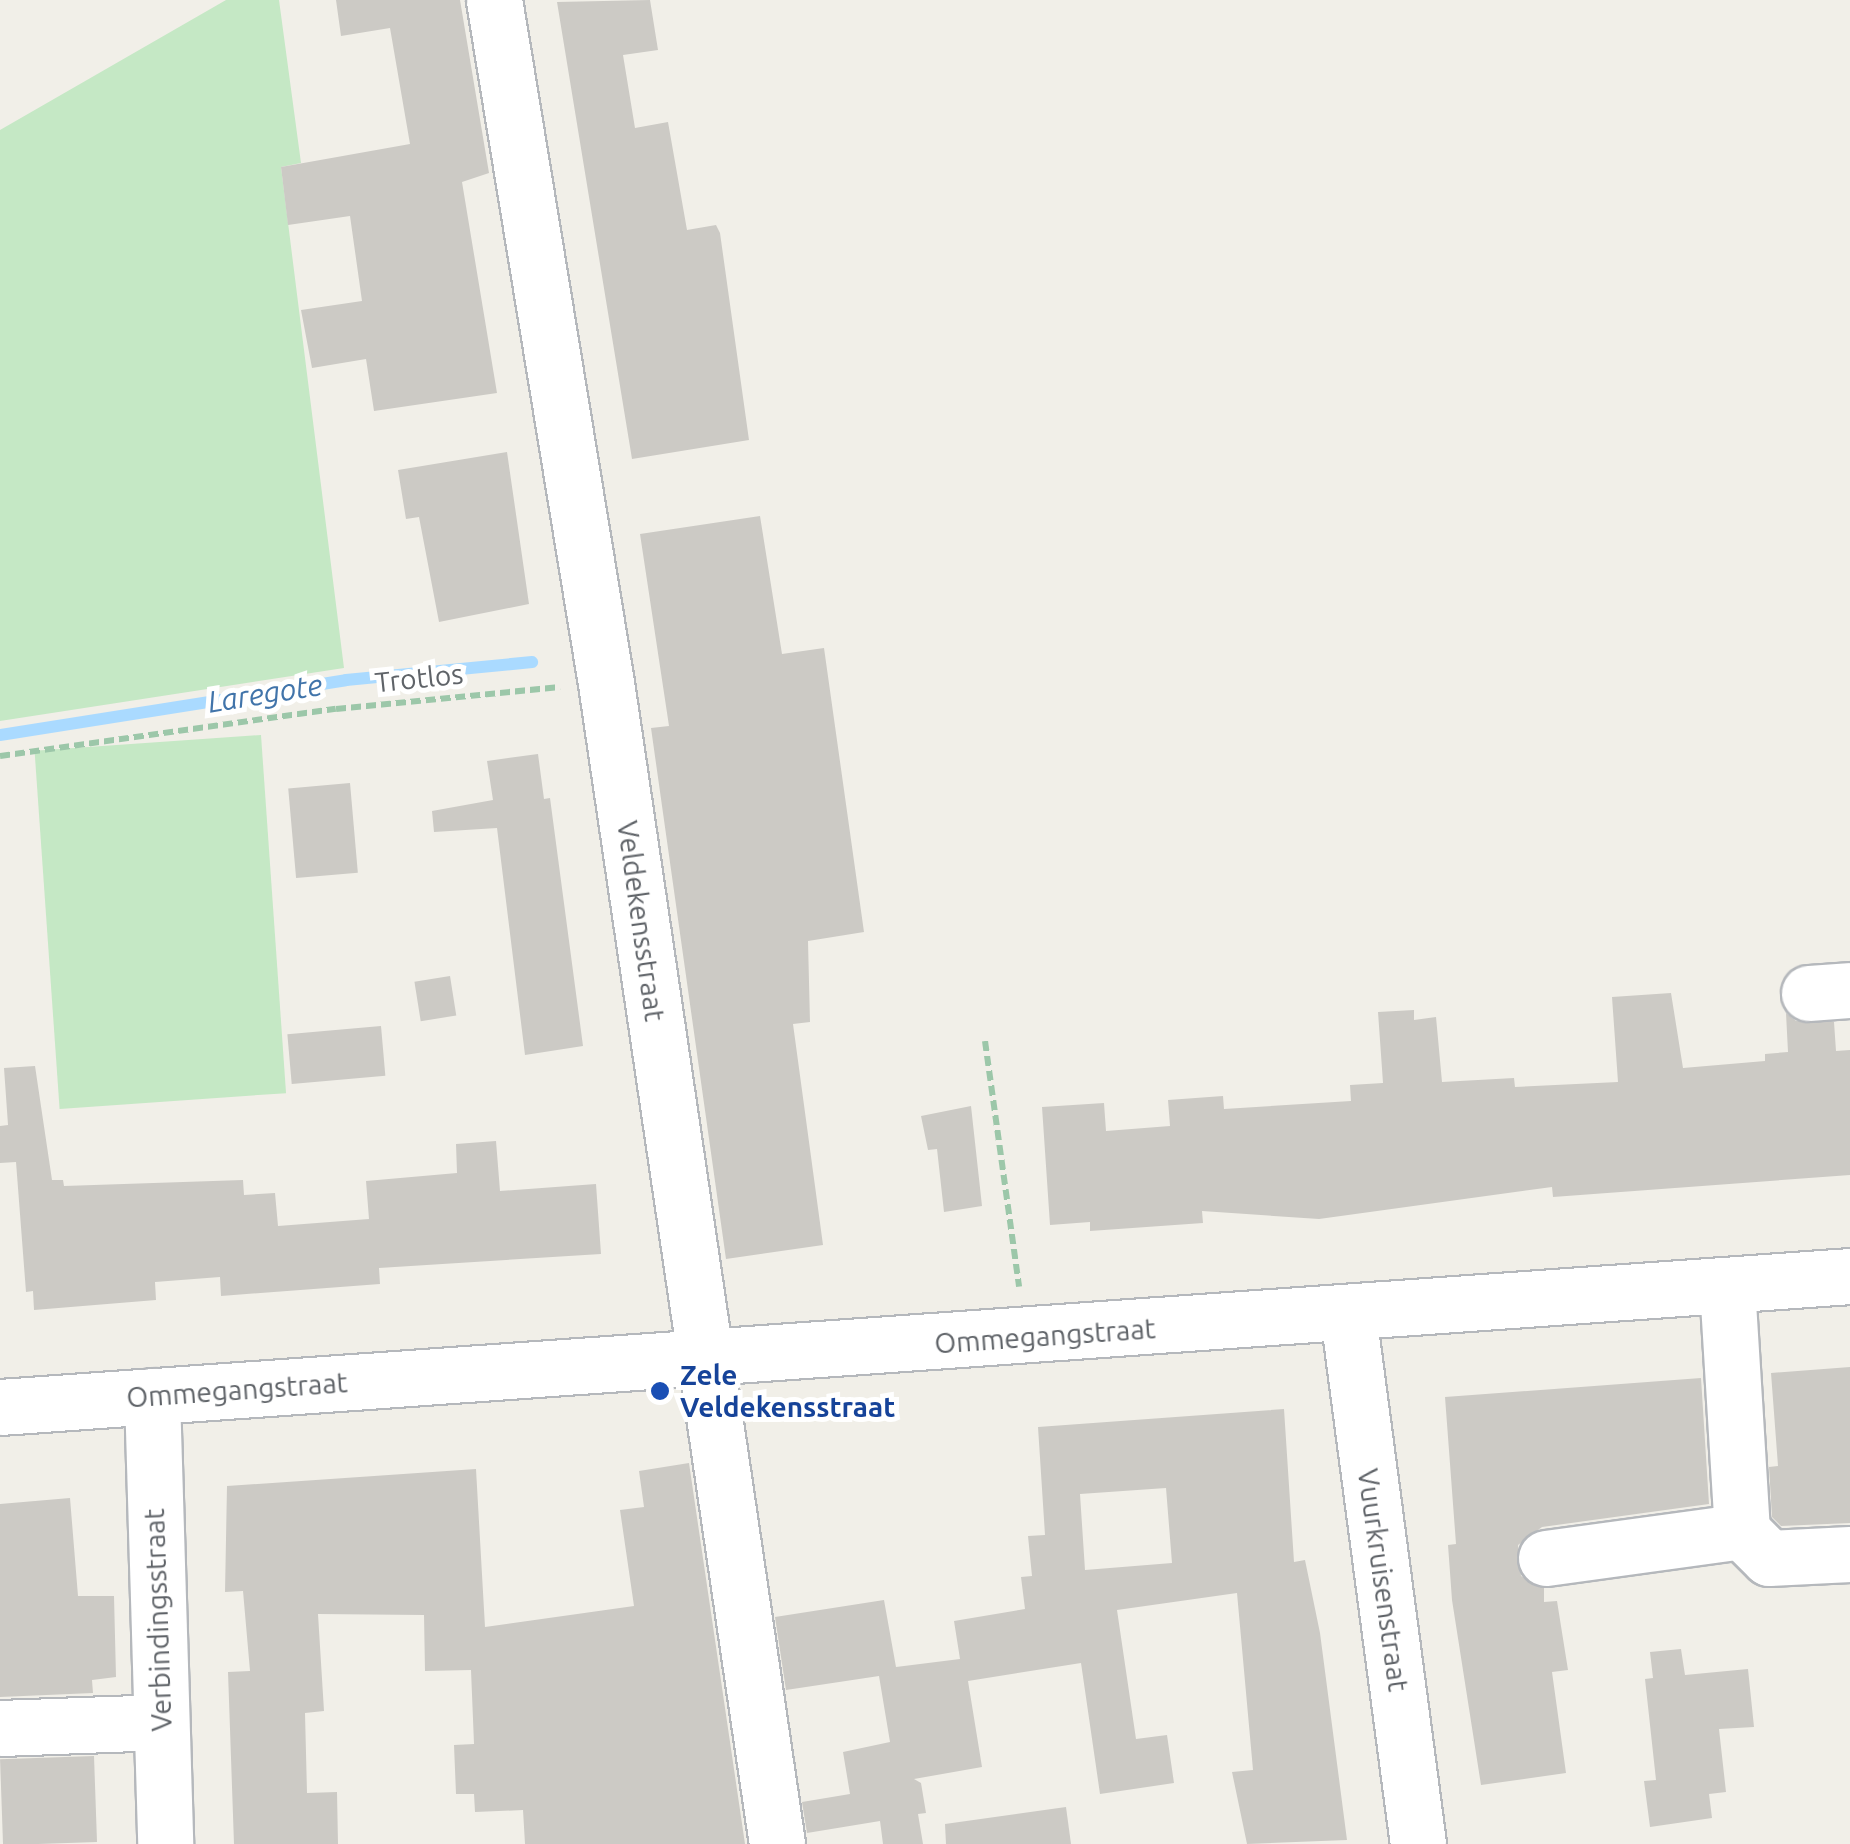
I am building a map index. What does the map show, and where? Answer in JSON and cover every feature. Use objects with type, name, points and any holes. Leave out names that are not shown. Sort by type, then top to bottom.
[{"type":"street","name":"Veldekensstraat","points":[[494,0],[606,683],[777,1844]]},
{"type":"street","name":"Ommegangstraat","points":[[0,1407],[705,1356],[1348,1316],[1850,1276]]},
{"type":"street","points":[[1727,1286],[1742,1531],[1769,1558],[1850,1554]]},
{"type":"street","name":"Vuurkruisenstraat","points":[[1348,1316],[1418,1844]]},
{"type":"street","name":"Verbindingsstraat","points":[[152,1396],[164,1844]]},
{"type":"street","points":[[1546,1558],[1742,1531]]},
{"type":"street","points":[[0,1728],[162,1722]]},
{"type":"path","name":"Trotlos","points":[[0,756],[336,709],[606,683]]},
{"type":"path","points":[[985,1041],[1026,1338]]},
{"type":"green space","points":[[226,0],[279,0],[301,163],[281,167],[344,668],[0,721],[0,130]]},
{"type":"green space","points":[[261,735],[286,1093],[60,1109],[35,751]]},
{"type":"building","points":[[336,0],[460,0],[489,173],[462,182],[497,393],[374,411],[366,359],[312,368],[301,310],[362,301],[350,216],[288,225],[281,167],[410,144],[390,28],[341,36]]},
{"type":"building","points":[[650,0],[658,50],[623,55],[635,128],[668,122],[687,230],[716,225],[720,233],[749,440],[632,459],[557,2]]},
{"type":"building","points":[[507,452],[529,604],[439,622],[419,517],[406,519],[398,470]]},
{"type":"building","points":[[760,516],[782,654],[824,648],[864,932],[808,941],[810,1022],[793,1024],[823,1245],[726,1259],[651,728],[669,726],[640,534]]},
{"type":"building","points":[[538,754],[544,799],[550,798],[583,1046],[525,1055],[497,828],[434,832],[432,811],[493,800],[487,761]]},
{"type":"building","points":[[350,783],[358,873],[296,878],[288,788]]},
{"type":"building","points":[[450,976],[456,1016],[421,1021],[414,982]]},
{"type":"building","points":[[1671,993],[1683,1068],[1765,1061],[1765,1054],[1788,1052],[1786,1013],[1796,1021],[1834,1022],[1836,1051],[1850,1050],[1850,1175],[1553,1197],[1552,1187],[1319,1219],[1202,1211],[1203,1223],[1090,1231],[1090,1222],[1050,1225],[1042,1107],[1104,1103],[1106,1131],[1170,1126],[1168,1100],[1223,1096],[1224,1109],[1351,1101],[1350,1085],[1383,1083],[1378,1012],[1414,1010],[1414,1020],[1436,1017],[1442,1082],[1514,1078],[1515,1087],[1618,1082],[1612,997]]},
{"type":"building","points":[[381,1026],[385,1076],[292,1084],[287,1034]]},
{"type":"building","points":[[35,1066],[52,1180],[63,1180],[64,1186],[243,1180],[244,1195],[275,1193],[278,1226],[369,1219],[366,1181],[457,1173],[456,1144],[496,1141],[500,1191],[596,1184],[601,1254],[379,1268],[380,1284],[221,1296],[220,1277],[155,1282],[156,1300],[34,1310],[33,1291],[26,1292],[16,1162],[0,1163],[0,1126],[8,1125],[4,1068]]},
{"type":"building","points":[[971,1106],[982,1206],[944,1212],[937,1149],[928,1150],[921,1116]]},
{"type":"building","points":[[1850,1367],[1850,1523],[1781,1526],[1772,1517],[1769,1467],[1778,1466],[1771,1373]]},
{"type":"building","points":[[1701,1378],[1709,1504],[1542,1527],[1518,1545],[1521,1576],[1544,1588],[1544,1602],[1557,1601],[1568,1670],[1552,1672],[1566,1773],[1481,1785],[1452,1600],[1448,1545],[1456,1544],[1445,1397]]},
{"type":"building","points":[[1284,1409],[1294,1562],[1305,1560],[1320,1633],[1347,1840],[1247,1844],[1232,1772],[1253,1770],[1237,1593],[1117,1610],[1136,1739],[1167,1735],[1174,1783],[1100,1794],[1081,1663],[968,1681],[982,1767],[914,1779],[921,1783],[926,1813],[918,1814],[923,1844],[883,1844],[880,1821],[807,1833],[802,1802],[850,1794],[843,1752],[890,1742],[879,1676],[786,1690],[775,1617],[884,1600],[896,1667],[960,1659],[954,1621],[1025,1609],[1021,1577],[1032,1576],[1028,1536],[1045,1535],[1038,1427]],"holes":[[[1166,1488],[1172,1563],[1085,1570],[1080,1494]]]},
{"type":"building","points":[[689,1463],[745,1844],[525,1844],[523,1810],[475,1812],[474,1794],[456,1794],[454,1745],[474,1744],[471,1670],[425,1671],[424,1615],[318,1614],[324,1711],[305,1713],[307,1793],[337,1792],[338,1844],[234,1844],[228,1672],[250,1671],[243,1591],[225,1592],[227,1486],[476,1469],[485,1627],[634,1606],[620,1510],[644,1507],[639,1471]]},
{"type":"building","points":[[70,1498],[78,1596],[114,1596],[116,1677],[92,1680],[93,1693],[0,1697],[0,1504]]},
{"type":"building","points":[[1681,1649],[1685,1675],[1748,1669],[1754,1727],[1719,1729],[1726,1792],[1709,1794],[1712,1818],[1650,1827],[1644,1781],[1656,1780],[1645,1679],[1653,1678],[1650,1652]]},
{"type":"building","points":[[94,1756],[97,1842],[3,1844],[0,1759]]},
{"type":"building","points":[[1066,1807],[1071,1844],[946,1844],[945,1824]]},
{"type":"waterway","name":"Laregote","points":[[0,735],[346,680],[532,662]]},
{"type":"place","name":"Zele Veldekensstraat","points":[[660,1391]]}]
